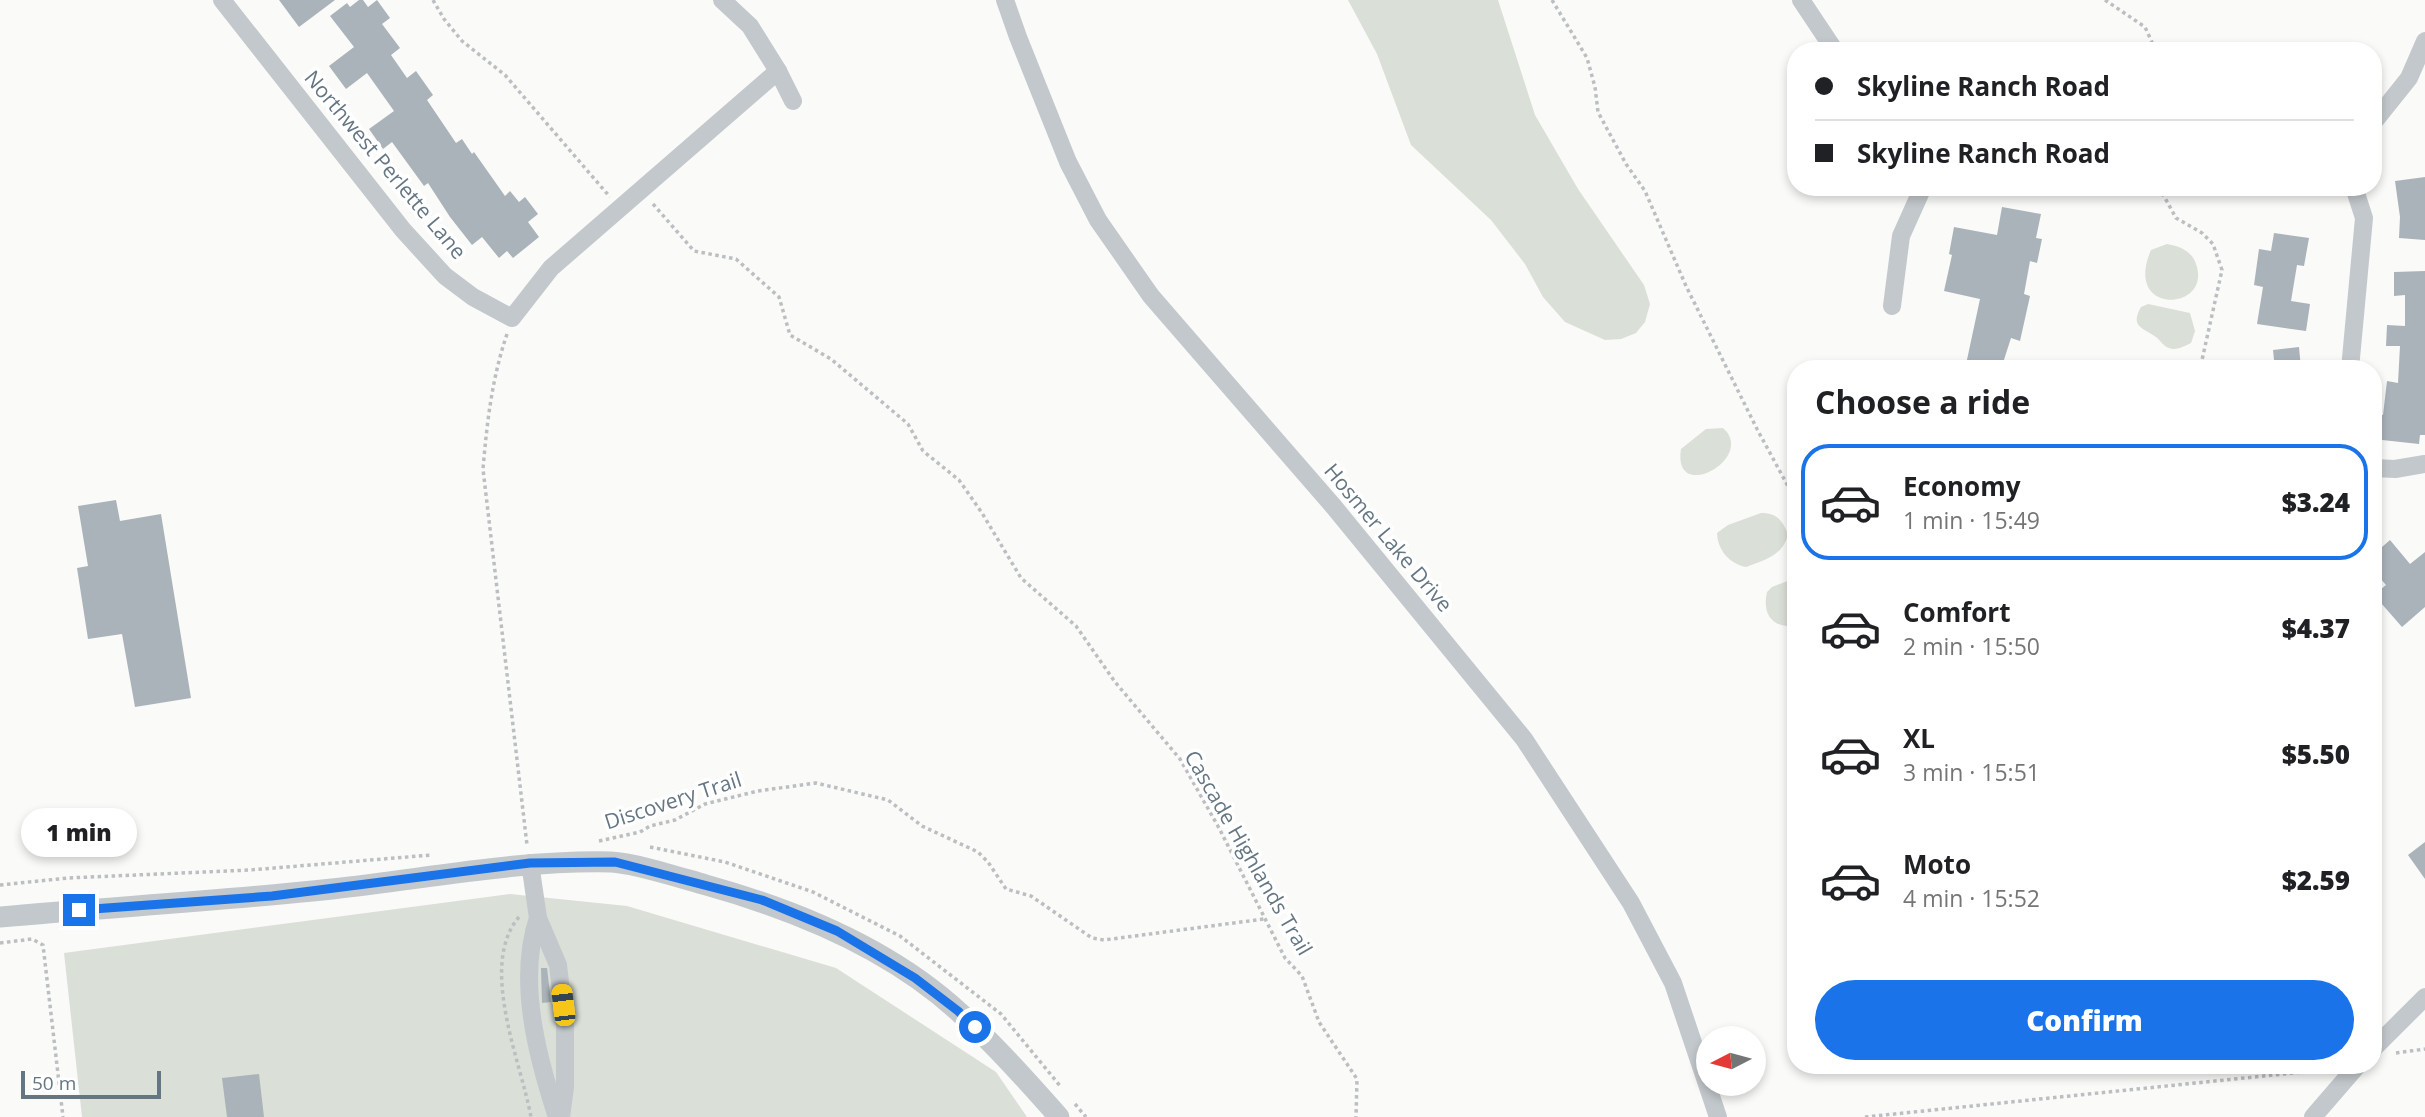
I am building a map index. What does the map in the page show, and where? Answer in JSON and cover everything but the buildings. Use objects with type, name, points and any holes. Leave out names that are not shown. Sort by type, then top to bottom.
[{"type":"street","name":"Northwest Perlette Lane","points":[[222,0],[420,248],[454,283],[473,297],[512,318]]},
{"type":"street","points":[[722,0],[750,26],[793,101]]},
{"type":"street","name":"Hosmer Lake Drive","points":[[1005,0],[1068,162],[1098,220],[1151,296],[1334,507],[1524,739],[1631,903],[1673,983],[1718,1117]]},
{"type":"street","points":[[1801,0],[1829,42]]},
{"type":"street","points":[[2382,112],[2409,78],[2425,41]]},
{"type":"street","points":[[512,318],[551,268],[778,71]]},
{"type":"street","points":[[1892,306],[1901,236],[1919,196]]},
{"type":"street","points":[[2351,360],[2364,218],[2357,196]]},
{"type":"street","points":[[2382,468],[2425,464]]},
{"type":"street","points":[[0,917],[272,896],[530,863],[615,862],[762,900],[837,931],[915,978],[958,1011],[1007,1059],[1059,1117]]},
{"type":"street","points":[[530,863],[538,918],[558,965],[565,1025],[565,1087],[559,1117]]},
{"type":"street","points":[[538,918],[528,965],[532,1018],[548,1089],[559,1117]]},
{"type":"street","points":[[2382,1052],[2425,997]]},
{"type":"street","points":[[2313,1117],[2349,1074]]},
{"type":"path","points":[[433,0],[462,41],[505,75],[620,209]]},
{"type":"path","points":[[1552,0],[1587,58],[1598,112],[1626,164],[1645,191],[1686,286],[1787,484]]},
{"type":"path","points":[[2105,0],[2145,27],[2152,42]]},
{"type":"path","name":"Cascade Highlands Trail","points":[[640,190],[694,251],[736,259],[779,297],[790,335],[831,359],[908,424],[923,451],[959,480],[1021,578],[1076,626],[1115,682],[1180,759],[1219,828],[1284,958],[1302,976],[1319,1022],[1357,1079],[1356,1117]]},
{"type":"path","points":[[2164,196],[2176,218],[2202,233],[2213,244],[2222,270],[2202,360]]},
{"type":"path","points":[[512,318],[495,368],[483,468],[530,863]]},
{"type":"path","name":"Discovery Trail","points":[[596,841],[640,832],[650,825],[675,820],[705,804],[758,791],[816,783],[888,800],[922,826],[978,852],[1006,888],[1031,896],[1092,938],[1104,940],[1264,919]]},
{"type":"path","points":[[0,886],[68,878],[250,870],[432,855]]},
{"type":"path","points":[[0,943],[32,939],[43,945],[63,1117]]},
{"type":"path","points":[[2382,1053],[2425,1049]]},
{"type":"path","points":[[1865,1117],[2279,1074]]},
{"type":"shaded area","points":[[1348,0],[1498,0],[1535,115],[1578,189],[1644,285],[1650,304],[1645,322],[1636,333],[1621,339],[1605,340],[1565,322],[1543,297],[1525,264],[1491,220],[1411,145],[1377,54]]},
{"type":"shaded area","points":[[2167,244],[2185,250],[2196,264],[2198,280],[2192,291],[2182,298],[2169,300],[2157,296],[2148,287],[2145,272],[2151,250]]},
{"type":"shaded area","points":[[2148,304],[2190,313],[2195,331],[2191,343],[2172,349],[2139,326],[2138,314],[2141,307]]},
{"type":"shaded area","points":[[1723,428],[1731,440],[1730,452],[1722,463],[1699,475],[1689,474],[1682,465],[1681,449],[1706,429]]},
{"type":"shaded area","points":[[1761,513],[1771,514],[1781,521],[1787,538],[1778,552],[1746,567],[1730,559],[1722,551],[1717,533],[1728,525]]},
{"type":"shaded area","points":[[1787,581],[1787,626],[1775,622],[1768,613],[1767,592]]},
{"type":"shaded area","points":[[510,894],[627,906],[836,968],[996,1072],[1027,1117],[82,1117],[64,953]]},
{"type":"route","points":[[79,910],[272,896],[530,863],[615,862],[762,900],[837,931],[915,978],[975,1027]]}]
